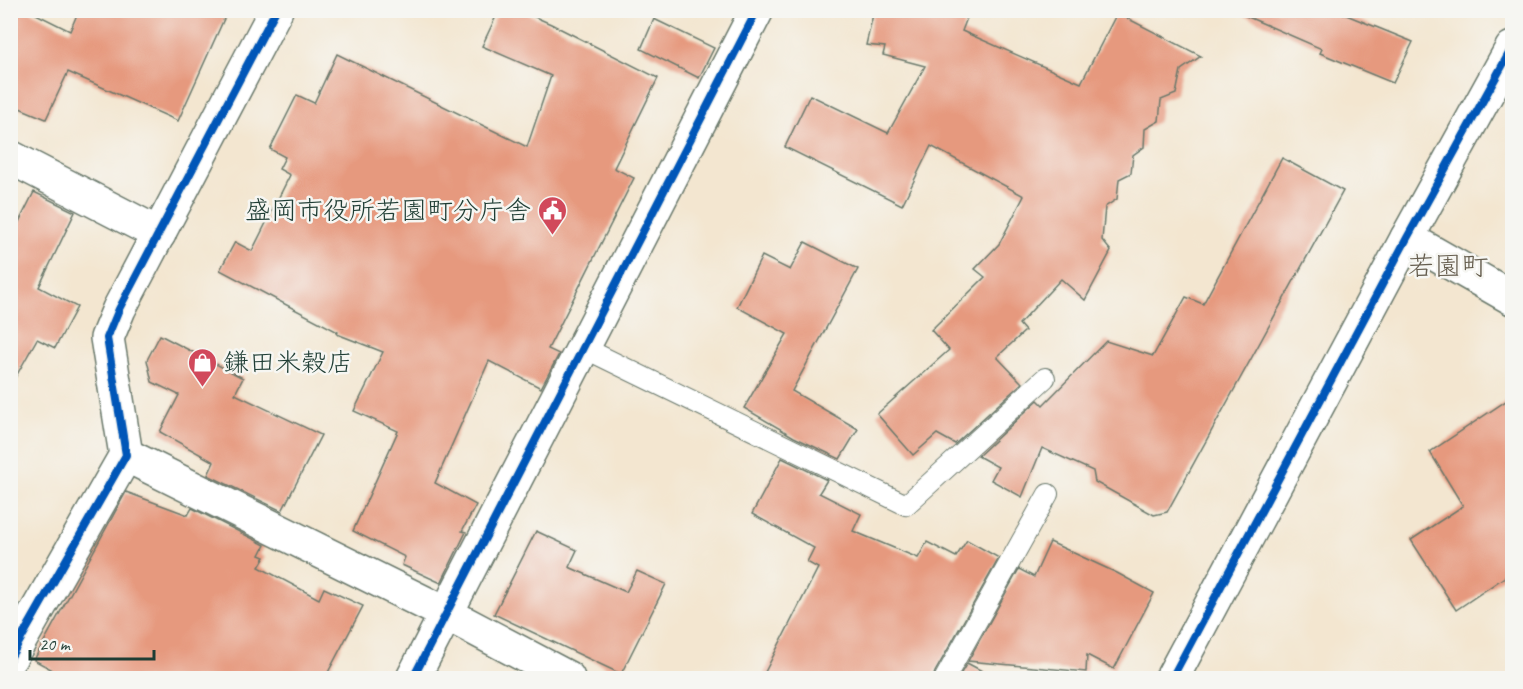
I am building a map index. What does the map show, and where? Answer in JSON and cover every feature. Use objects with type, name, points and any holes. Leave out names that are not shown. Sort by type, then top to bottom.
[{"type":"street","points":[[10,658],[126,455],[107,338],[119,309],[276,10]]},
{"type":"street","points":[[413,678],[757,10]]},
{"type":"street","points":[[1172,678],[1407,238],[1512,48]]},
{"type":"street","points":[[10,157],[159,234]]},
{"type":"street","points":[[1407,238],[1512,298]]},
{"type":"street","points":[[126,455],[447,614],[568,678]]},
{"type":"lane","points":[[584,348],[906,505],[1045,378]]},
{"type":"lane","points":[[945,678],[1048,494]]},
{"type":"building","points":[[10,10],[28,10],[70,31],[79,10],[228,10],[178,121],[68,72],[46,119],[10,104]]},
{"type":"building","points":[[499,10],[519,10],[658,78],[614,168],[634,178],[548,349],[559,354],[541,388],[489,361],[435,483],[476,505],[462,531],[466,532],[441,583],[402,565],[405,557],[353,531],[398,431],[354,411],[383,352],[337,334],[338,332],[220,270],[235,242],[252,251],[290,175],[279,169],[285,157],[270,149],[297,95],[314,103],[337,54],[527,147],[551,76],[482,46]]},
{"type":"building","points":[[874,10],[970,10],[962,31],[1081,83],[1117,13],[1201,56],[1181,70],[1176,94],[1161,100],[1159,121],[1145,129],[1144,147],[1133,155],[1131,173],[1119,179],[1117,199],[1105,207],[1102,240],[1111,251],[1085,300],[1061,279],[1019,324],[1025,331],[997,357],[1022,383],[955,444],[937,434],[913,455],[877,414],[949,350],[931,330],[985,277],[975,269],[999,244],[1024,196],[931,146],[902,205],[785,147],[810,95],[888,133],[925,66],[883,55],[885,47],[866,45]]},
{"type":"building","points":[[1232,10],[1334,10],[1413,42],[1393,83],[1320,53],[1322,49]]},
{"type":"building","points":[[654,19],[714,48],[699,78],[641,49]]},
{"type":"building","points":[[1282,158],[1343,191],[1167,512],[1154,515],[1095,482],[1093,471],[1042,448],[1022,497],[991,480],[998,467],[978,456],[1038,400],[1043,405],[1106,341],[1153,356],[1186,297],[1203,304]]},
{"type":"building","points":[[34,192],[75,212],[39,287],[77,307],[55,348],[37,339],[10,387],[10,240]]},
{"type":"building","points":[[805,242],[858,269],[792,391],[858,429],[840,459],[794,437],[744,408],[787,334],[737,307],[762,256],[790,270]]},
{"type":"building","points":[[160,335],[243,378],[235,394],[321,435],[282,511],[208,475],[214,462],[160,432],[179,395],[152,382],[147,360]]},
{"type":"building","points":[[1512,397],[1512,572],[1456,610],[1411,540],[1463,506],[1430,452]]},
{"type":"building","points":[[782,458],[827,480],[819,493],[861,514],[853,531],[918,558],[927,542],[956,557],[967,540],[999,558],[933,678],[762,678],[818,568],[807,562],[814,548],[752,514]]},
{"type":"building","points":[[126,492],[188,515],[192,508],[265,545],[260,555],[265,557],[259,567],[319,599],[324,588],[363,606],[325,678],[46,678],[51,669],[34,660]]},
{"type":"building","points":[[536,531],[577,550],[569,567],[626,592],[637,571],[666,584],[621,674],[494,614]]},
{"type":"building","points":[[1050,542],[1154,593],[1114,669],[1087,655],[1086,672],[968,661],[1019,569],[1034,577]]},
{"type":"building","points":[[967,663],[995,678],[958,678]]},
{"type":"cycle path","points":[[10,658],[126,455],[107,338],[119,309],[276,10]]},
{"type":"cycle path","points":[[413,678],[757,10]]},
{"type":"cycle path","points":[[1172,678],[1407,238],[1512,48]]},
{"type":"place","name":"盛岡市役所若園町分庁舎","points":[[552,236]]},
{"type":"place","name":"鎌田米穀店","points":[[202,388]]},
{"type":"district","name":"若園町","points":[[1448,266]]}]
